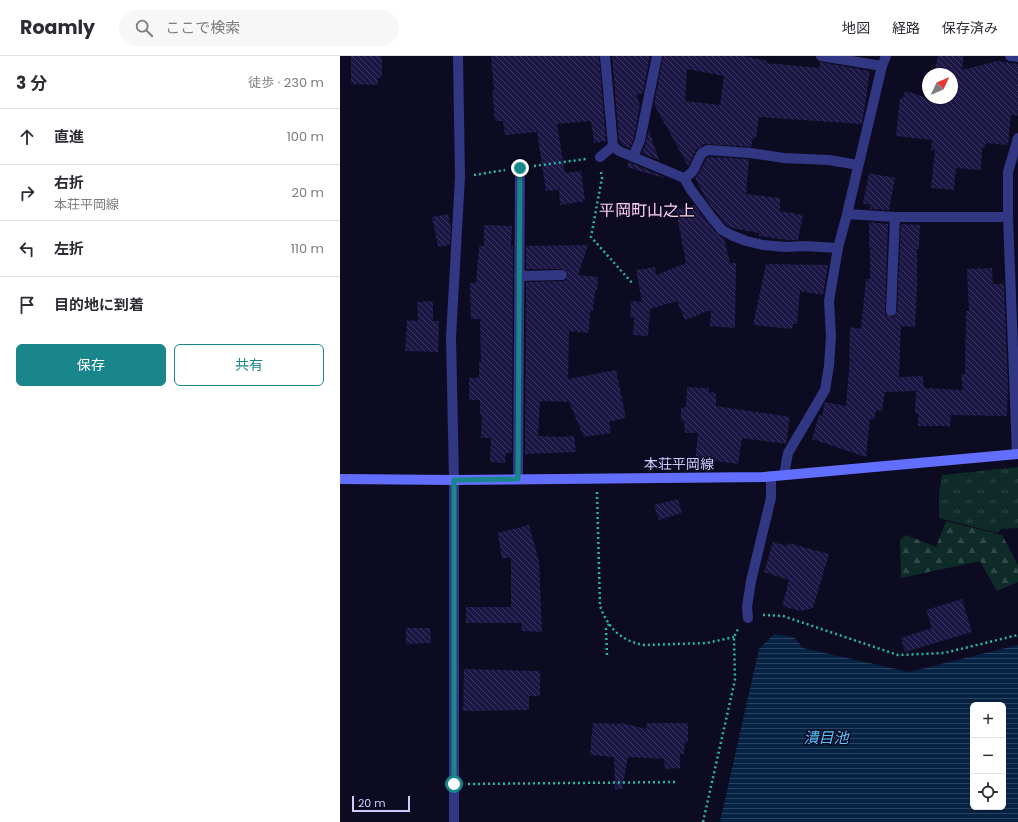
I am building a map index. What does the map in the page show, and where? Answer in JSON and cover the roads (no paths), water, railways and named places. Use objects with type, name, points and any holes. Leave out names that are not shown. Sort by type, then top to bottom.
[{"type":"main road","name":"本荘平岡線","points":[[340,479],[454,480],[771,476],[1017,454]]},
{"type":"street","points":[[454,822],[454,480],[451,337],[460,177],[458,56]]},
{"type":"street","points":[[605,56],[613,146],[619,151],[684,178],[712,218],[722,230],[731,235],[746,241],[763,245],[838,248]]},
{"type":"street","points":[[633,157],[640,140],[657,56]]},
{"type":"street","points":[[784,475],[788,453],[825,390],[829,366],[831,336],[829,301],[838,248],[884,61],[820,56]]},
{"type":"street","points":[[1010,56],[1018,57]]},
{"type":"street","points":[[1017,454],[1008,217],[1008,172],[1018,138]]},
{"type":"street","points":[[600,157],[613,146]]},
{"type":"street","points":[[684,178],[690,175],[702,153],[708,150],[750,153],[784,158],[829,160],[858,165]]},
{"type":"street","points":[[518,479],[520,168]]},
{"type":"street","points":[[847,214],[895,217],[1008,217]]},
{"type":"street","points":[[891,311],[895,217]]},
{"type":"street","points":[[519,276],[562,275]]},
{"type":"street","points":[[748,618],[747,607],[751,581],[771,498],[771,476]]},
{"type":"water","name":"潰目池","points":[[774,634],[794,637],[803,648],[909,672],[1018,645],[1018,822],[720,822],[759,649]]},
{"type":"district","name":"平岡町山之上","points":[[647,210]]}]
